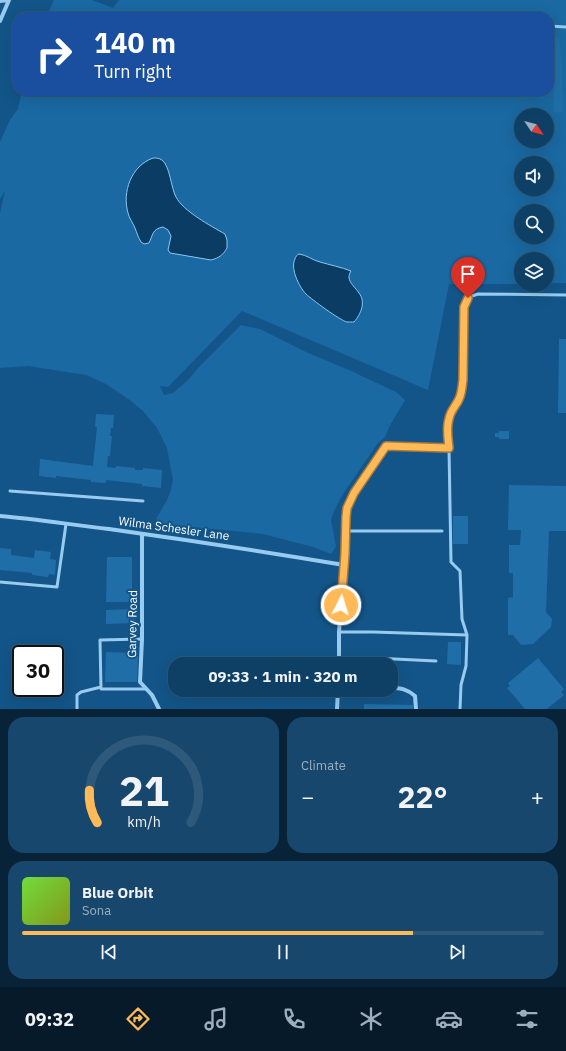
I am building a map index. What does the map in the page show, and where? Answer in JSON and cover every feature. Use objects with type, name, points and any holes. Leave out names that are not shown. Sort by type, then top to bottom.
[{"type":"street","points":[[0,1],[8,0],[0,21]]},
{"type":"street","points":[[339,657],[339,632],[347,508],[350,500],[386,446]]},
{"type":"street","name":"Wilma Schesler Lane","points":[[0,516],[142,534],[344,565]]},
{"type":"street","name":"Garvey Road","points":[[142,534],[142,639],[140,682],[152,695],[159,709]]},
{"type":"street","points":[[398,688],[408,690],[415,696],[416,709]]},
{"type":"street","points":[[337,709],[338,697]]},
{"type":"lane","points":[[554,26],[566,27]]},
{"type":"lane","points":[[460,709],[461,685],[466,666],[467,635],[462,618],[460,571],[451,562],[449,448],[447,430],[448,419],[451,411],[459,400],[462,390],[464,307],[468,298],[472,295],[482,293],[566,295]]},
{"type":"lane","points":[[386,446],[449,448]]},
{"type":"lane","points":[[10,491],[143,501]]},
{"type":"lane","points":[[0,582],[57,586],[66,524]]},
{"type":"lane","points":[[346,531],[442,531]]},
{"type":"lane","points":[[339,632],[467,635]]},
{"type":"lane","points":[[100,687],[100,640],[142,639]]},
{"type":"lane","points":[[398,659],[436,661]]},
{"type":"lane","points":[[78,709],[77,695],[80,692],[100,687],[101,689],[147,689]]},
{"type":"shaded area","points":[[54,0],[92,0],[113,8],[119,0],[566,0],[566,283],[554,283],[554,252],[514,252],[514,284],[449,284],[428,390],[242,311],[168,387],[160,386],[164,395],[173,393],[188,380],[241,325],[260,329],[306,352],[396,392],[405,400],[389,427],[385,437],[378,443],[343,494],[334,511],[331,520],[336,546],[331,554],[313,547],[263,534],[164,524],[156,519],[167,500],[173,480],[167,448],[157,428],[143,411],[106,384],[86,375],[28,366],[0,368],[0,213],[5,191],[0,199],[0,142],[10,120],[18,109],[21,96],[554,96],[554,12],[48,12]]},
{"type":"shaded area","points":[[153,158],[160,159],[165,163],[169,172],[174,193],[185,208],[198,218],[225,234],[227,248],[220,256],[211,260],[170,253],[168,250],[171,236],[168,230],[163,227],[155,231],[149,243],[144,244],[141,242],[126,205],[127,188],[134,173],[139,167]]},
{"type":"shaded area","points":[[299,254],[351,271],[349,279],[362,300],[361,312],[354,322],[347,322],[339,318],[326,310],[303,291],[294,272],[295,258]]},
{"type":"building","points":[[559,38],[562,67],[563,112],[554,112],[554,39]]},
{"type":"building","points":[[559,339],[566,339],[566,413],[558,413]]},
{"type":"building","points":[[96,414],[114,415],[113,428],[111,428],[110,436],[112,436],[110,456],[108,456],[107,467],[115,468],[116,466],[135,468],[135,470],[143,470],[143,468],[162,470],[161,488],[142,486],[142,484],[106,480],[106,483],[56,476],[56,478],[39,476],[40,459],[93,466],[97,427],[95,427]]},
{"type":"building","points":[[499,431],[509,431],[509,439],[499,439],[499,437],[495,437],[495,433],[499,433]]},
{"type":"building","points":[[509,485],[566,486],[566,531],[549,531],[546,612],[552,619],[551,627],[533,644],[521,645],[513,635],[508,635],[508,598],[513,597],[513,573],[509,573],[509,545],[520,545],[521,530],[508,530]]},
{"type":"building","points":[[453,516],[468,516],[468,544],[453,544]]},
{"type":"building","points":[[0,548],[11,549],[11,555],[34,558],[35,550],[51,552],[50,559],[56,560],[55,575],[49,574],[48,577],[32,575],[32,573],[0,570]]},
{"type":"building","points":[[107,557],[132,557],[132,602],[106,602]]},
{"type":"building","points":[[134,609],[135,623],[106,624],[106,610]]},
{"type":"building","points":[[448,642],[461,642],[461,665],[447,664]]},
{"type":"building","points":[[106,652],[138,653],[137,682],[105,682]]},
{"type":"building","points":[[538,658],[564,689],[561,692],[564,695],[547,709],[525,709],[507,688],[510,686],[508,683]]},
{"type":"building","points":[[364,704],[413,705],[413,709],[364,709]]},
{"type":"route","points":[[341,605],[347,508],[354,493],[386,446],[449,448],[447,430],[448,419],[451,411],[459,400],[462,390],[464,307],[468,298]]}]
